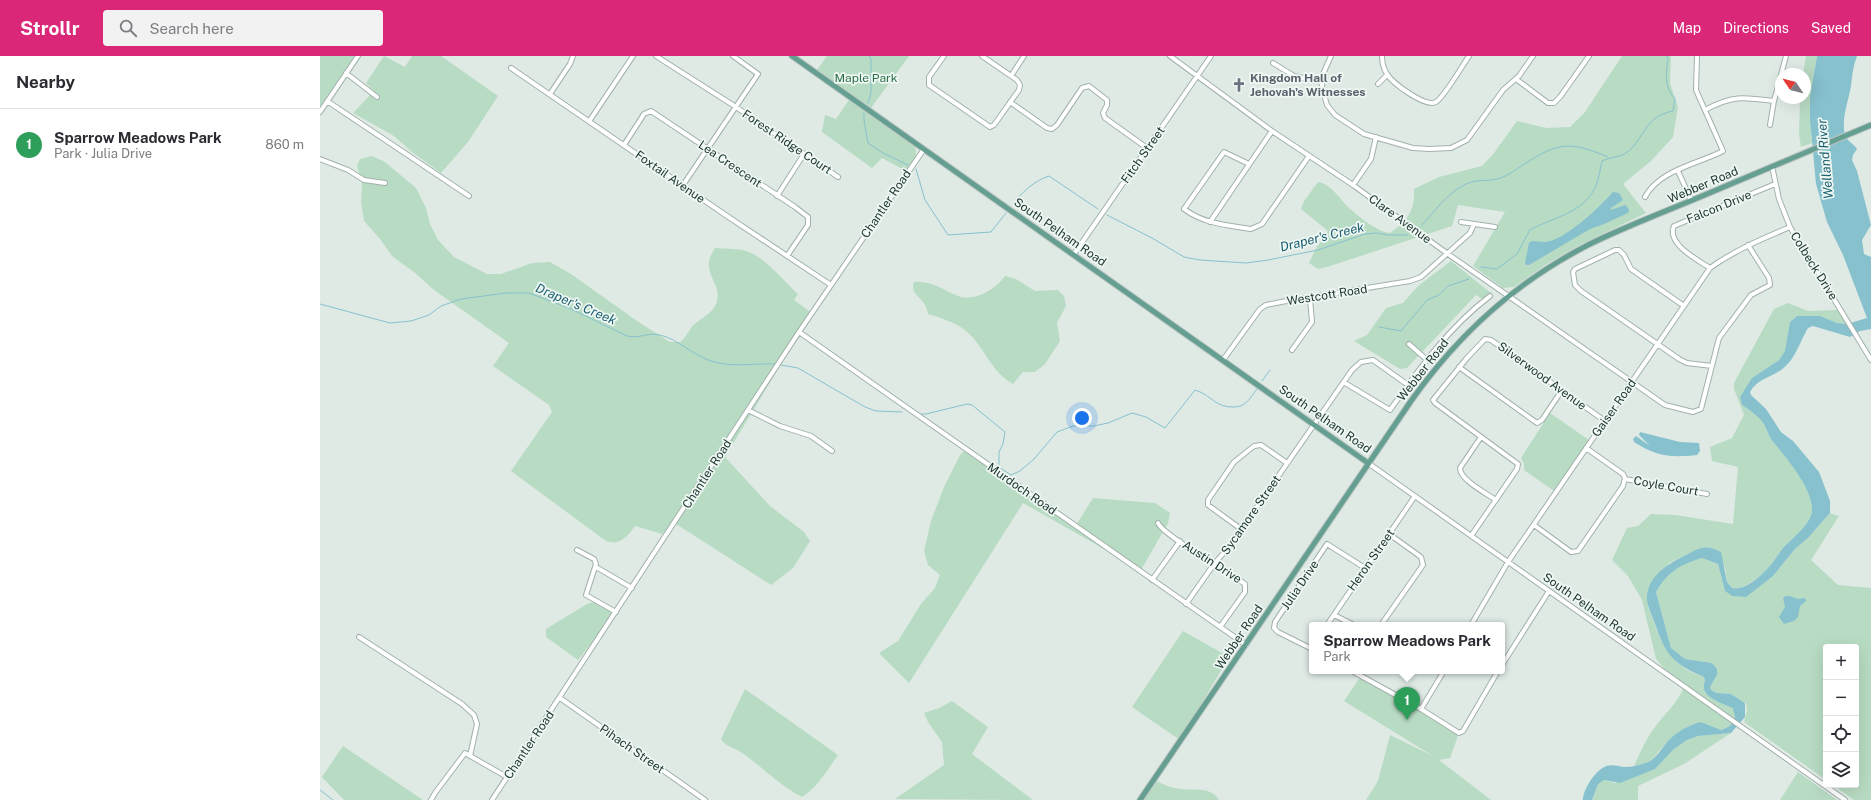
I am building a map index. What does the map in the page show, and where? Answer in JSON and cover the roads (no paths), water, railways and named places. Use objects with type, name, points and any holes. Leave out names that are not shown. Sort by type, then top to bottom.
[{"type":"main road","name":"South Pelham Road","points":[[792,56],[1368,462]]},
{"type":"main road","name":"Webber Road","points":[[1140,800],[1368,462],[1444,356],[1473,327],[1508,296],[1555,264],[1587,246],[1691,200],[1871,125]]},
{"type":"street","points":[[320,112],[358,56]]},
{"type":"street","points":[[550,94],[570,64],[573,56]]},
{"type":"street","points":[[590,120],[633,56]]},
{"type":"street","name":"Forest Ridge Court","points":[[656,56],[736,107],[838,177]]},
{"type":"street","points":[[683,185],[758,74],[733,56]]},
{"type":"street","points":[[944,56],[926,81],[931,87],[990,128],[994,125],[1022,85],[982,56]]},
{"type":"street","points":[[1011,76],[1024,56]]},
{"type":"street","name":"Clare Avenue","points":[[1170,56],[1272,131],[1353,185],[1448,254],[1660,403],[1696,412],[1703,406],[1712,366]]},
{"type":"street","name":"Fitch Street","points":[[1074,254],[1211,56]]},
{"type":"street","points":[[1330,56],[1322,82],[1324,100],[1335,115],[1360,133],[1422,149],[1443,149],[1455,147],[1470,136],[1503,90],[1516,79],[1534,56]]},
{"type":"street","points":[[1382,56],[1383,67],[1387,75],[1424,102],[1431,104],[1436,102],[1441,96],[1469,56]]},
{"type":"street","points":[[1516,79],[1548,103],[1554,103],[1560,97],[1589,56]]},
{"type":"street","points":[[1645,197],[1655,183],[1678,171],[1724,151],[1696,90],[1697,56]]},
{"type":"street","points":[[1770,125],[1774,100],[1786,56]]},
{"type":"street","points":[[1273,62],[1294,76],[1322,82]]},
{"type":"street","name":"Foxtail Avenue","points":[[511,68],[590,120],[624,145],[831,285]]},
{"type":"street","points":[[346,73],[377,97]]},
{"type":"street","points":[[1378,84],[1387,75]]},
{"type":"street","points":[[1010,102],[1047,128],[1052,129],[1057,125],[1082,88],[1086,85],[1109,100],[1103,113],[1105,118],[1147,148]]},
{"type":"street","points":[[1705,110],[1717,103],[1738,98],[1774,100]]},
{"type":"street","points":[[327,101],[469,196]]},
{"type":"street","name":"Lea Crescent","points":[[624,145],[644,114],[651,111],[805,214],[808,220],[808,225],[787,256]]},
{"type":"street","points":[[1210,222],[1272,131]]},
{"type":"street","points":[[1353,185],[1371,159],[1376,137]]},
{"type":"street","name":"Chantler Road","points":[[492,800],[799,332],[924,149]]},
{"type":"street","points":[[1249,164],[1224,152],[1184,209],[1196,218],[1251,229],[1262,224],[1309,156]]},
{"type":"street","points":[[777,196],[804,154]]},
{"type":"street","points":[[320,159],[348,170],[364,180],[385,183]]},
{"type":"street","name":"Colbeck Drive","points":[[1772,166],[1775,184],[1790,227],[1871,360]]},
{"type":"street","points":[[1678,171],[1691,200]]},
{"type":"street","name":"Falcon Drive","points":[[1710,268],[1680,248],[1673,233],[1674,226],[1775,184]]},
{"type":"street","points":[[1461,222],[1495,227]]},
{"type":"street","name":"Westcott Road","points":[[1223,360],[1260,309],[1274,304],[1410,281],[1421,277],[1470,233],[1474,224]]},
{"type":"street","name":"Gaiser Road","points":[[1473,622],[1508,562],[1710,268],[1748,245],[1790,227]]},
{"type":"street","points":[[1684,306],[1631,269],[1624,255],[1619,250],[1575,269],[1573,272],[1575,285],[1581,291],[1683,361],[1712,366],[1717,343],[1726,328],[1751,295],[1770,285],[1769,278],[1748,245]]},
{"type":"street","points":[[1345,382],[1390,410],[1426,359],[1475,307],[1490,296]]},
{"type":"street","points":[[1292,350],[1312,322],[1310,298]]},
{"type":"street","name":"Murdoch Road","points":[[799,332],[1246,645]]},
{"type":"street","name":"Silverwood Avenue","points":[[1471,536],[1517,469],[1518,464],[1434,401],[1459,367],[1483,341],[1488,338],[1605,421]]},
{"type":"street","points":[[1410,344],[1426,359]]},
{"type":"street","name":"Sycamore Street","points":[[1186,604],[1241,529],[1352,370],[1361,362],[1373,360],[1408,385]]},
{"type":"street","points":[[1459,367],[1537,423],[1542,420],[1562,390]]},
{"type":"street","points":[[748,410],[780,426],[811,436],[832,451]]},
{"type":"street","points":[[1482,437],[1460,468],[1460,473],[1464,478],[1496,500]]},
{"type":"street","points":[[1241,529],[1208,505],[1208,500],[1234,462],[1258,444],[1287,463]]},
{"type":"street","points":[[1534,524],[1575,553],[1578,551],[1619,492],[1625,479],[1623,474],[1586,448]]},
{"type":"street","name":"South Pelham Road","points":[[1368,462],[1845,800]]},
{"type":"street","name":"Coyle Court","points":[[1625,479],[1707,494]]},
{"type":"street","name":"Heron Street","points":[[1329,622],[1415,496]]},
{"type":"street","name":"Austin Drive","points":[[1158,522],[1160,527],[1245,584],[1245,592],[1220,627]]},
{"type":"street","points":[[1383,622],[1423,565],[1424,561],[1421,557],[1389,534]]},
{"type":"street","points":[[1152,580],[1180,541]]},
{"type":"street","name":"Julia Drive","points":[[1309,647],[1278,632],[1274,628],[1275,622],[1327,544],[1365,568]]},
{"type":"street","points":[[577,550],[594,559],[596,567],[586,595],[616,612]]},
{"type":"street","points":[[596,567],[632,588]]},
{"type":"street","points":[[1505,660],[1549,591]]},
{"type":"street","points":[[1334,614],[1349,622]]},
{"type":"street","points":[[359,637],[462,704],[474,715],[477,724],[470,756]]},
{"type":"street","points":[[1357,674],[1421,709],[1459,733],[1463,731],[1496,674]]},
{"type":"street","points":[[1421,709],[1441,674]]},
{"type":"street","name":"Pihach Street","points":[[560,698],[705,800]]},
{"type":"street","points":[[431,800],[435,792],[465,753],[507,777]]},
{"type":"water","name":"Welland River","points":[[1817,56],[1857,56],[1845,111],[1844,129],[1846,137],[1857,149],[1852,160],[1857,171],[1871,225],[1862,240],[1864,254],[1871,257],[1871,329],[1860,331],[1850,337],[1813,326],[1808,328],[1794,356],[1786,366],[1777,373],[1760,381],[1750,392],[1751,395],[1766,409],[1781,432],[1793,441],[1819,472],[1830,501],[1830,513],[1808,538],[1795,549],[1773,576],[1746,597],[1732,596],[1725,591],[1718,564],[1702,558],[1687,563],[1675,570],[1665,579],[1656,592],[1671,648],[1685,659],[1712,663],[1717,669],[1717,675],[1710,687],[1711,690],[1717,693],[1731,694],[1745,703],[1745,717],[1731,733],[1698,736],[1687,740],[1674,749],[1655,769],[1620,783],[1604,780],[1598,784],[1592,800],[1583,800],[1583,796],[1589,783],[1604,767],[1612,765],[1630,767],[1645,763],[1655,757],[1666,743],[1680,731],[1701,722],[1721,730],[1730,726],[1735,717],[1733,708],[1712,699],[1708,695],[1704,687],[1704,677],[1678,663],[1663,644],[1650,612],[1647,600],[1650,585],[1658,573],[1677,560],[1698,549],[1706,547],[1721,552],[1727,582],[1732,588],[1743,587],[1755,580],[1765,571],[1783,549],[1802,530],[1810,518],[1812,509],[1806,488],[1792,465],[1771,439],[1761,420],[1742,405],[1740,397],[1752,378],[1779,360],[1785,351],[1790,322],[1797,316],[1820,316],[1837,323],[1847,324],[1867,318],[1843,255],[1827,222],[1816,184],[1810,120],[1811,92]]},
{"type":"water","points":[[1613,192],[1619,193],[1623,200],[1610,210],[1626,205],[1629,210],[1628,213],[1590,229],[1529,265],[1526,265],[1525,263],[1529,243],[1532,241],[1545,242],[1562,236],[1591,214]]},
{"type":"water","points":[[1640,432],[1680,442],[1699,443],[1700,451],[1697,455],[1688,456],[1671,456],[1656,453],[1634,442],[1633,439],[1636,436],[1650,446],[1639,435]]},
{"type":"water","points":[[1786,596],[1798,599],[1805,598],[1806,601],[1800,606],[1798,617],[1794,621],[1784,624],[1779,617],[1785,607],[1783,598]]},
{"type":"waterway","name":"Draper's Creek","points":[[868,103],[871,93],[871,59],[869,56]]},
{"type":"waterway","name":"Draper's Creek","points":[[1481,267],[1497,269],[1517,254],[1530,230],[1566,214],[1583,204],[1595,188],[1602,161],[1626,153],[1638,141],[1650,123],[1663,114],[1673,111],[1675,99],[1667,85],[1666,74],[1668,58],[1666,56]]},
{"type":"waterway","name":"Draper's Creek","points":[[864,113],[868,143],[883,153],[908,165]]},
{"type":"waterway","name":"Draper's Creek","points":[[1422,225],[1446,198],[1460,187],[1476,181],[1493,180],[1503,177],[1538,156],[1557,147],[1575,147],[1596,152],[1608,157]]},
{"type":"waterway","name":"Draper's Creek","points":[[916,169],[925,200],[948,235],[991,232],[1006,213]]},
{"type":"waterway","points":[[1013,204],[1029,187],[1049,176],[1098,209]]},
{"type":"waterway","name":"Draper's Creek","points":[[1107,215],[1152,238],[1184,257],[1200,260],[1246,263],[1318,250],[1365,234],[1377,233],[1388,235],[1408,235]]},
{"type":"waterway","name":"Draper's Creek","points":[[1379,327],[1401,331],[1427,300],[1439,295],[1448,286],[1469,279]]},
{"type":"waterway","name":"Draper's Creek","points":[[320,304],[390,323],[411,321],[429,315],[441,306],[461,299],[506,293],[529,293],[569,308],[627,336],[636,337],[655,334],[667,337],[711,361],[735,365],[775,364]]},
{"type":"waterway","name":"Draper's Creek","points":[[781,365],[798,368],[865,407],[876,411],[902,412]]},
{"type":"waterway","points":[[1262,381],[1270,370]]},
{"type":"waterway","name":"Draper's Creek","points":[[921,414],[967,404],[972,405],[1005,432],[1003,444],[999,452],[999,467],[1011,475],[1020,471],[1034,459],[1057,432],[1073,426],[1094,426],[1108,423],[1132,413],[1146,417],[1165,428],[1195,390],[1222,405],[1228,407],[1238,407],[1245,404],[1257,389]]},
{"type":"waterway","points":[[320,790],[333,800]]},
{"type":"place","name":"Kingdom Hall of Jehovah's Witnesses","points":[[1239,85]]},
{"type":"place","name":"Sparrow Meadows Park","points":[[1407,720]]},
{"type":"park label","name":"Maple Park","points":[[866,78]]}]
